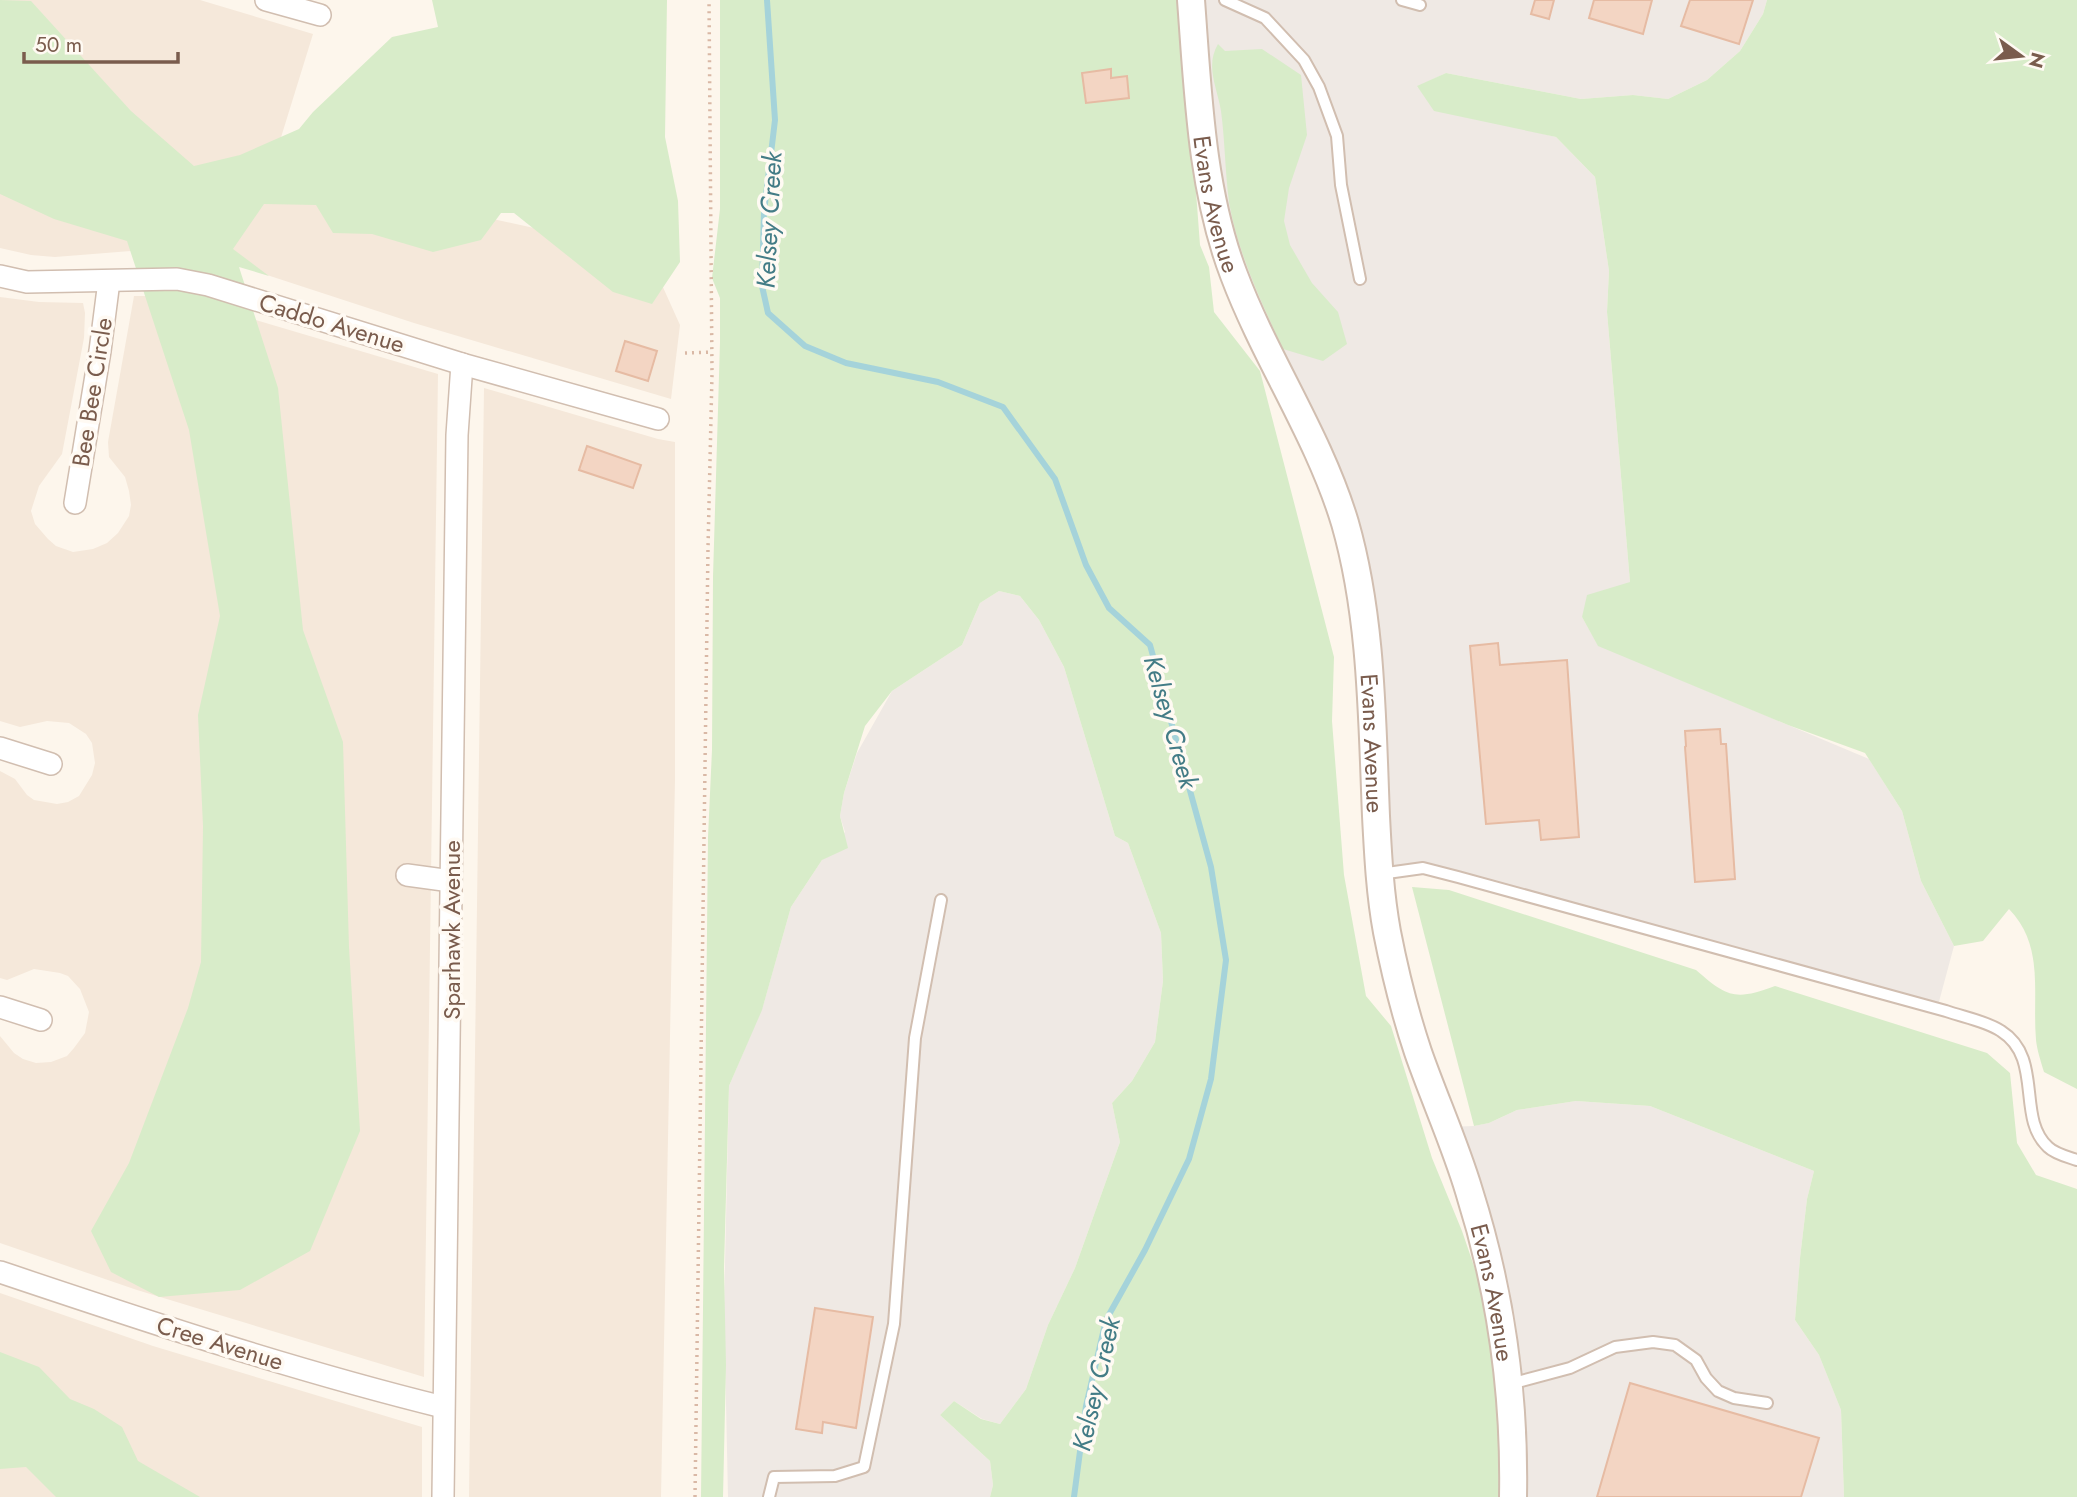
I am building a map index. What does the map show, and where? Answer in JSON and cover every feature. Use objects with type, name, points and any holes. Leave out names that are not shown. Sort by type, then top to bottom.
[{"type":"street","points":[[267,0],[320,15]]},
{"type":"street","name":"Evans Avenue","points":[[1191,0],[1205,149],[1221,236],[1234,277],[1323,463],[1353,554],[1364,623],[1380,874],[1386,927],[1396,979],[1418,1051],[1469,1190],[1490,1268],[1508,1385],[1513,1497]]},
{"type":"street","name":"Caddo Avenue","points":[[0,276],[27,282],[177,279],[208,285],[462,364],[658,419]]},
{"type":"street","name":"Bee Bee Circle","points":[[75,503],[100,351],[108,281]]},
{"type":"street","name":"Sparhawk Avenue","points":[[443,1497],[457,435],[462,364]]},
{"type":"street","points":[[0,748],[51,764]]},
{"type":"street","points":[[407,875],[451,881]]},
{"type":"street","points":[[0,1007],[41,1020]]},
{"type":"street","name":"Cree Avenue","points":[[0,1272],[163,1326],[443,1407]]},
{"type":"lane","points":[[1225,0],[1265,18],[1304,60],[1319,87],[1337,136],[1341,186],[1360,279]]},
{"type":"lane","points":[[1402,0],[1420,5]]},
{"type":"lane","points":[[1380,874],[1423,868],[1946,1011],[2002,1031],[2018,1047],[2026,1066],[2036,1133],[2049,1149],[2077,1160]]},
{"type":"lane","points":[[769,1497],[774,1477],[835,1476],[864,1467],[894,1324],[915,1038],[941,900]]},
{"type":"lane","points":[[1508,1385],[1570,1368],[1615,1347],[1653,1342],[1675,1345],[1696,1360],[1706,1378],[1718,1391],[1734,1398],[1767,1403]]},
{"type":"path","points":[[695,1497],[712,352],[709,0]]},
{"type":"path","points":[[685,353],[712,352]]},
{"type":"shaded area","points":[[0,0],[200,0],[313,34],[274,160],[401,199],[534,228],[657,274],[680,325],[671,399],[414,323],[209,256],[156,249],[55,257],[0,248]]},
{"type":"shaded area","points":[[1191,0],[1767,0],[1763,14],[1740,51],[1707,80],[1668,99],[1633,95],[1581,99],[1446,73],[1417,87],[1515,127],[1556,137],[1595,177],[1609,271],[1607,312],[1630,582],[1582,617],[1598,645],[1869,759],[1902,811],[1921,881],[1954,946],[1937,1009],[1423,868],[1380,874],[1360,589],[1234,277]]},
{"type":"shaded area","points":[[134,296],[146,296],[242,316],[438,374],[424,1377],[137,1290],[0,1243],[0,1036],[14,1053],[23,1059],[36,1063],[51,1062],[67,1056],[74,1048],[85,1033],[89,1012],[80,989],[68,976],[34,969],[7,980],[0,978],[0,771],[15,779],[34,800],[57,804],[79,796],[92,775],[95,763],[92,743],[86,734],[69,723],[47,721],[20,727],[0,721],[0,297],[39,302],[83,303],[84,338],[62,454],[39,486],[31,511],[35,524],[48,539],[56,546],[73,552],[93,549],[107,543],[118,533],[129,516],[129,491],[125,477],[109,457],[108,442]]},
{"type":"shaded area","points":[[484,388],[675,442],[675,780],[661,1497],[469,1497]]},
{"type":"shaded area","points":[[999,591],[1020,596],[1039,620],[1064,667],[1115,836],[1128,843],[1161,933],[1163,981],[1155,1042],[1132,1081],[1112,1103],[1120,1142],[1075,1268],[1048,1325],[1026,1389],[1000,1424],[982,1419],[954,1401],[940,1415],[990,1461],[993,1485],[990,1497],[728,1497],[724,1309],[729,1086],[763,1006],[791,907],[822,860],[845,832],[840,816],[844,793],[857,753],[892,691],[962,645],[980,603]]},
{"type":"shaded area","points":[[1576,1101],[1650,1106],[1814,1171],[1807,1199],[1795,1320],[1819,1355],[1841,1410],[1844,1497],[1513,1497],[1510,1408],[1446,1127],[1489,1123],[1517,1110]]},
{"type":"shaded area","points":[[0,1293],[153,1346],[422,1427],[422,1497],[0,1497]]},
{"type":"green space","points":[[0,0],[31,1],[131,111],[194,166],[240,155],[299,129],[313,112],[392,37],[438,27],[432,0],[667,0],[665,137],[678,201],[680,262],[652,304],[613,292],[514,213],[501,213],[481,240],[433,252],[372,234],[333,233],[316,205],[264,204],[233,249],[269,276],[239,267],[278,388],[303,630],[343,742],[349,947],[360,1131],[310,1251],[240,1290],[159,1297],[111,1272],[91,1231],[129,1163],[188,1008],[201,962],[203,826],[198,715],[220,616],[189,430],[127,241],[54,219],[0,194]]},
{"type":"green space","points":[[720,0],[1186,0],[1184,32],[1200,245],[1209,267],[1214,312],[1260,371],[1334,657],[1332,721],[1344,875],[1366,996],[1391,1026],[1432,1158],[1476,1272],[1498,1382],[1501,1497],[990,1497],[993,1485],[990,1461],[940,1415],[954,1401],[981,1419],[1000,1424],[1026,1389],[1048,1325],[1075,1268],[1120,1142],[1112,1103],[1132,1081],[1155,1042],[1163,981],[1161,933],[1128,843],[1115,836],[1064,667],[1039,620],[1020,596],[999,591],[980,603],[962,645],[892,691],[865,726],[844,793],[840,816],[848,848],[822,860],[791,907],[762,1010],[729,1086],[724,1268],[726,1365],[723,1497],[701,1497],[708,837],[720,342],[720,298],[712,278],[720,209]]},
{"type":"green space","points":[[1767,0],[2077,0],[2077,1089],[2044,1072],[2036,1040],[2035,971],[2028,938],[2020,923],[2009,909],[1983,941],[1954,946],[1921,881],[1902,811],[1865,753],[1788,725],[1598,646],[1582,617],[1587,595],[1630,582],[1607,312],[1609,271],[1595,177],[1556,137],[1434,111],[1417,86],[1446,73],[1581,99],[1633,95],[1668,99],[1707,80],[1740,51],[1763,14]]},
{"type":"green space","points":[[1218,44],[1225,51],[1262,49],[1301,75],[1307,135],[1289,188],[1284,221],[1290,245],[1312,283],[1338,312],[1347,344],[1323,361],[1283,349],[1244,258],[1229,202],[1221,111],[1212,69],[1212,60]]},
{"type":"green space","points":[[1412,887],[1449,890],[1696,970],[1716,986],[1732,994],[1750,994],[1775,986],[1987,1053],[2010,1073],[2017,1143],[2036,1175],[2077,1189],[2077,1497],[1844,1497],[1841,1410],[1819,1355],[1795,1320],[1807,1199],[1814,1171],[1650,1106],[1576,1101],[1517,1110],[1489,1123],[1474,1126]]},
{"type":"green space","points":[[0,1352],[39,1367],[70,1399],[94,1409],[122,1427],[138,1461],[200,1497],[56,1497],[26,1467],[0,1469]]},
{"type":"building","points":[[1535,0],[1554,0],[1549,19],[1531,14]]},
{"type":"building","points":[[1594,0],[1652,0],[1643,34],[1589,18]]},
{"type":"building","points":[[1690,0],[1753,0],[1739,44],[1681,26]]},
{"type":"building","points":[[1111,69],[1111,78],[1127,76],[1129,98],[1086,103],[1082,73]]},
{"type":"building","points":[[625,341],[657,351],[648,381],[616,371]]},
{"type":"building","points":[[587,446],[641,465],[633,488],[579,470]]},
{"type":"building","points":[[1498,643],[1500,665],[1567,660],[1579,837],[1541,840],[1539,820],[1486,824],[1470,646]]},
{"type":"building","points":[[1720,729],[1721,744],[1726,744],[1735,879],[1695,882],[1685,731]]},
{"type":"building","points":[[815,1308],[873,1317],[856,1428],[823,1422],[822,1433],[796,1429]]},
{"type":"building","points":[[1630,1383],[1819,1438],[1801,1497],[1597,1497]]},
{"type":"waterway","name":"Kelsey Creek","points":[[767,0],[775,120],[764,212],[762,286],[768,313],[805,346],[846,363],[938,382],[1003,407],[1055,479],[1086,565],[1109,608],[1150,645],[1211,867],[1226,960],[1211,1079],[1189,1159],[1145,1250],[1106,1320],[1086,1406],[1074,1497]]}]
